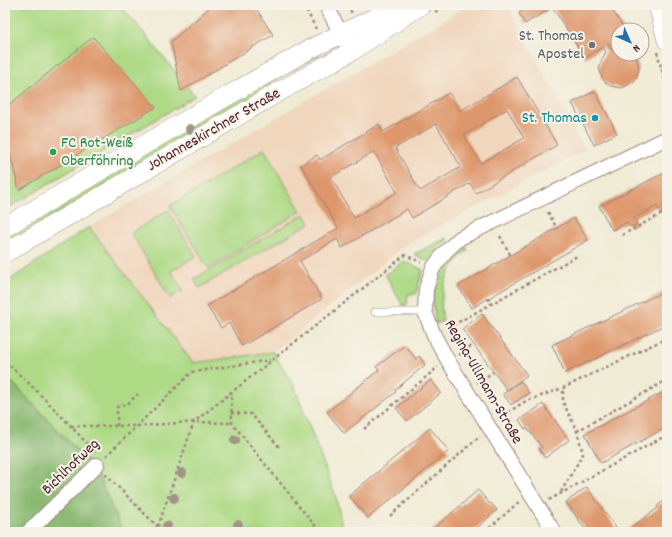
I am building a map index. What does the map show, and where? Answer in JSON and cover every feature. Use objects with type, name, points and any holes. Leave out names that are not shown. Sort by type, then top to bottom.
[{"type":"main road","name":"Johanneskirchner Straße","points":[[5,227],[223,98],[308,50],[340,33],[402,5]]},
{"type":"main road","name":"Johanneskirchner Straße","points":[[5,254],[262,102],[350,52],[421,5]]},
{"type":"main road","points":[[658,5],[667,40]]},
{"type":"street","points":[[326,5],[350,52]]},
{"type":"street","name":"Regina-Ullmann-Straße","points":[[554,532],[466,391],[434,335],[426,312],[426,289],[434,268],[444,252],[460,238],[667,138]]},
{"type":"street","name":"Bichlhofweg","points":[[28,532],[99,463]]},
{"type":"lane","points":[[375,312],[426,312]]},
{"type":"path","points":[[304,5],[317,33]]},
{"type":"path","points":[[347,5],[352,14]]},
{"type":"path","points":[[622,235],[667,211]]},
{"type":"path","points":[[548,212],[557,229]]},
{"type":"path","points":[[500,236],[510,256]]},
{"type":"path","points":[[156,532],[194,422],[270,360],[405,255],[434,268]]},
{"type":"path","points":[[448,328],[577,256]]},
{"type":"path","points":[[488,298],[491,304]]},
{"type":"path","points":[[390,516],[500,417],[524,402],[563,388],[667,338]]},
{"type":"path","name":"Bichlhofweg","points":[[99,463],[192,372],[270,360]]},
{"type":"path","points":[[5,362],[20,374],[71,426],[99,463],[163,532]]},
{"type":"path","points":[[364,429],[438,367]]},
{"type":"path","points":[[466,391],[493,372]]},
{"type":"path","points":[[577,431],[667,380]]},
{"type":"path","points":[[561,493],[583,454],[577,431],[563,402],[563,388]]},
{"type":"path","points":[[231,391],[232,423],[320,532]]},
{"type":"path","points":[[117,426],[117,407],[128,403],[138,394]]},
{"type":"path","points":[[232,413],[251,414],[280,448]]},
{"type":"path","name":"Bichlhofweg","points":[[71,426],[138,426],[194,422],[232,423]]},
{"type":"path","points":[[538,507],[667,435]]},
{"type":"path","points":[[485,532],[530,494]]},
{"type":"shaded area","points":[[469,5],[507,5],[585,150],[407,244],[273,352],[193,363],[89,227]]},
{"type":"green space","name":"FC Rot-Weiß Oberföhring","points":[[5,5],[120,5],[195,96],[5,210]]},
{"type":"green space","points":[[318,51],[320,55],[272,82],[263,92],[5,245],[5,234]]},
{"type":"green space","points":[[264,149],[301,211],[208,268],[170,206]]},
{"type":"green space","points":[[168,210],[196,256],[171,271],[183,291],[170,298],[131,233]]},
{"type":"green space","points":[[304,214],[310,223],[199,288],[194,279]]},
{"type":"green space","points":[[89,227],[193,363],[273,352],[295,388],[336,497],[342,526],[346,532],[123,532],[95,469],[5,375],[5,283]]},
{"type":"green space","points":[[447,238],[447,240],[427,261],[414,254]]},
{"type":"green space","points":[[464,245],[468,250],[454,264],[445,282],[442,301],[443,321],[436,324],[433,300],[436,284],[442,269],[452,255]]},
{"type":"green space","points":[[404,261],[423,270],[416,294],[408,294],[407,305],[403,306],[386,274]]},
{"type":"green space","points":[[9,379],[95,469],[123,532],[5,532],[5,383]]},
{"type":"building","points":[[212,5],[254,5],[273,35],[181,91],[171,42]]},
{"type":"building","points":[[532,5],[545,5],[548,10],[525,24],[519,13]]},
{"type":"building","name":"St. Thomas Apostel","points":[[551,5],[609,5],[620,22],[610,22],[610,43],[608,44],[610,47],[610,62],[637,62],[639,68],[636,79],[632,83],[622,88],[611,86],[606,83],[602,78],[599,67],[606,52],[603,47],[585,58]]},
{"type":"building","points":[[93,37],[156,107],[19,190],[5,134],[5,108]]},
{"type":"building","points":[[517,77],[557,145],[476,193],[470,183],[412,218],[407,209],[342,248],[337,239],[300,261],[322,299],[242,346],[229,323],[221,328],[207,306],[338,228],[301,165],[317,155],[320,160],[379,124],[383,132],[449,93],[460,111]],"holes":[[[507,109],[524,138],[481,163],[464,135]],[[436,124],[461,167],[420,191],[395,148]],[[374,152],[397,192],[354,218],[331,177]]]},
{"type":"building","name":"St. Thomas","points":[[595,91],[617,133],[594,145],[572,103]]},
{"type":"building","points":[[666,172],[667,201],[663,204],[665,209],[660,212],[657,206],[634,218],[637,224],[630,227],[627,222],[612,230],[599,206]]},
{"type":"building","points":[[574,218],[588,240],[472,308],[458,286]]},
{"type":"building","points":[[667,290],[667,324],[565,373],[552,345]]},
{"type":"building","points":[[482,314],[527,375],[507,390],[462,329]]},
{"type":"building","points":[[405,345],[416,359],[419,356],[425,365],[395,390],[396,392],[344,433],[327,412],[379,370],[376,367]]},
{"type":"building","points":[[431,380],[441,393],[407,421],[396,408]]},
{"type":"building","points":[[521,381],[529,393],[511,405],[503,394]]},
{"type":"building","points":[[667,390],[667,427],[601,463],[585,434]]},
{"type":"building","points":[[543,404],[569,440],[545,458],[539,449],[542,447],[527,428],[525,429],[519,420]]},
{"type":"building","points":[[430,428],[449,451],[368,518],[349,496]]},
{"type":"building","points":[[587,487],[619,532],[587,532],[566,502]]},
{"type":"building","points":[[478,490],[497,510],[472,532],[430,532]]},
{"type":"building","points":[[667,499],[667,532],[628,532],[627,530],[658,508],[657,506]]},
{"type":"place","name":"St. Thomas Apostel","points":[[592,45]]},
{"type":"place","name":"St. Thomas","points":[[595,118]]},
{"type":"place","name":"FC Rot-Weiß Oberföhring","points":[[53,152]]}]
